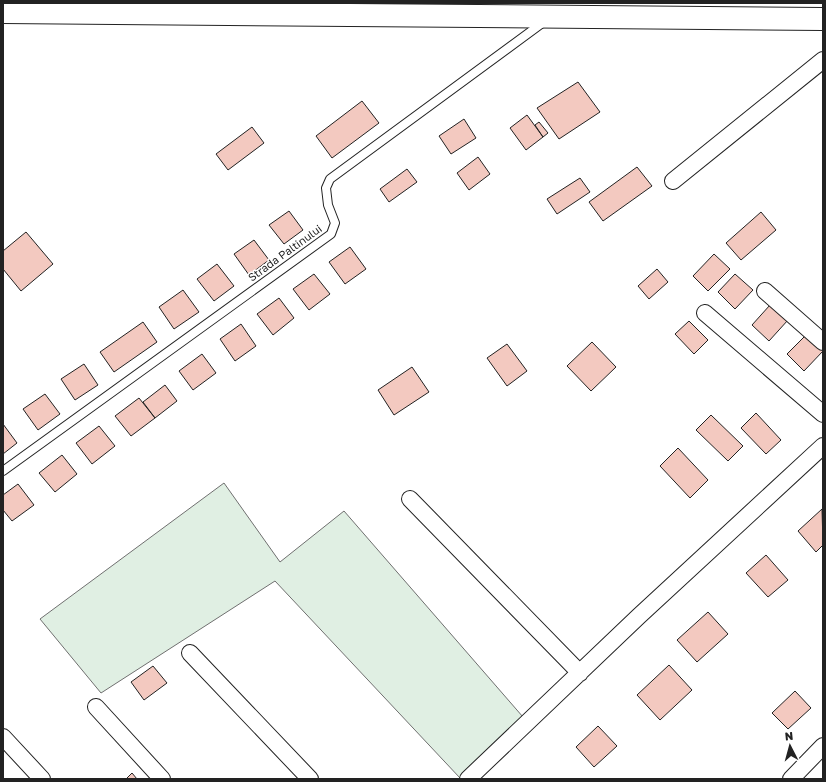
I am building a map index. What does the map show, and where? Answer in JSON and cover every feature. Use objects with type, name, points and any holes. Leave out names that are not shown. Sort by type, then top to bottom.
[{"type":"main road","points":[[3,12],[823,19]]},
{"type":"street","points":[[674,181],[823,60]]},
{"type":"street","points":[[765,292],[823,342]]},
{"type":"street","points":[[705,313],[823,414]]},
{"type":"street","points":[[468,779],[823,446]]},
{"type":"street","points":[[410,498],[580,673]]},
{"type":"street","points":[[190,653],[310,779]]},
{"type":"street","points":[[96,707],[162,779]]},
{"type":"street","points":[[3,737],[42,779]]},
{"type":"street","points":[[791,779],[823,746]]},
{"type":"lane","name":"Strada Paltinului","points":[[3,471],[331,234],[335,223],[328,205],[326,188],[330,179],[552,16]]},
{"type":"green space","points":[[224,483],[280,562],[344,511],[523,717],[460,778],[275,581],[101,693],[40,619]]},
{"type":"building","points":[[578,82],[600,112],[559,139],[537,108]]},
{"type":"building","points":[[362,101],[379,123],[332,158],[316,136]]},
{"type":"building","points":[[527,115],[543,137],[526,150],[510,128]]},
{"type":"building","points":[[464,119],[476,138],[451,154],[439,136]]},
{"type":"building","points":[[539,122],[548,133],[543,137],[535,125]]},
{"type":"building","points":[[252,127],[264,143],[228,170],[216,154]]},
{"type":"building","points":[[478,157],[490,174],[469,190],[457,173]]},
{"type":"building","points":[[637,167],[652,186],[603,221],[589,202]]},
{"type":"building","points":[[407,169],[417,182],[389,202],[380,189]]},
{"type":"building","points":[[580,178],[590,192],[557,214],[547,199]]},
{"type":"building","points":[[289,211],[303,230],[284,244],[269,225]]},
{"type":"building","points":[[761,212],[776,230],[741,260],[726,243]]},
{"type":"building","points":[[26,232],[53,264],[21,291],[3,269],[3,251]]},
{"type":"building","points":[[254,240],[269,260],[249,275],[234,254]]},
{"type":"building","points":[[350,247],[366,269],[345,284],[329,262]]},
{"type":"building","points":[[714,254],[730,269],[708,291],[693,276]]},
{"type":"building","points":[[217,264],[234,286],[214,301],[197,279]]},
{"type":"building","points":[[657,269],[668,282],[649,299],[638,286]]},
{"type":"building","points":[[314,274],[330,294],[309,310],[293,289]]},
{"type":"building","points":[[735,274],[753,290],[735,309],[718,292]]},
{"type":"building","points":[[183,290],[199,312],[174,329],[159,307]]},
{"type":"building","points":[[279,298],[294,318],[273,335],[257,314]]},
{"type":"building","points":[[770,305],[788,320],[769,341],[752,325]]},
{"type":"building","points":[[689,321],[708,340],[694,354],[675,334]]},
{"type":"building","points":[[143,322],[157,342],[114,372],[100,352]]},
{"type":"building","points":[[241,324],[256,346],[235,361],[220,339]]},
{"type":"building","points":[[806,335],[823,351],[804,371],[787,354]]},
{"type":"building","points":[[592,342],[616,367],[591,391],[567,366]]},
{"type":"building","points":[[507,344],[527,371],[507,386],[487,358]]},
{"type":"building","points":[[202,354],[216,373],[193,390],[179,371]]},
{"type":"building","points":[[84,364],[98,385],[75,400],[61,379]]},
{"type":"building","points":[[412,367],[429,392],[394,415],[378,390]]},
{"type":"building","points":[[165,385],[177,401],[155,418],[143,402]]},
{"type":"building","points":[[45,394],[60,414],[38,430],[23,409]]},
{"type":"building","points":[[139,398],[155,418],[131,436],[115,416]]},
{"type":"building","points":[[756,413],[781,440],[766,454],[741,428]]},
{"type":"building","points":[[711,415],[743,446],[728,461],[696,430]]},
{"type":"building","points":[[3,424],[17,443],[3,454]]},
{"type":"building","points":[[99,426],[115,446],[92,464],[76,443]]},
{"type":"building","points":[[678,448],[708,480],[690,498],[660,466]]},
{"type":"building","points":[[62,455],[77,474],[55,492],[39,473]]},
{"type":"building","points":[[18,484],[34,505],[12,521],[3,510],[3,495]]},
{"type":"building","points":[[822,509],[823,545],[816,552],[798,531]]},
{"type":"building","points":[[766,555],[788,580],[768,597],[746,573]]},
{"type":"building","points":[[708,612],[728,634],[697,662],[677,640]]},
{"type":"building","points":[[669,665],[692,690],[660,720],[637,695]]},
{"type":"building","points":[[153,666],[167,683],[144,700],[131,682]]},
{"type":"building","points":[[795,691],[811,708],[788,729],[772,713]]},
{"type":"building","points":[[598,726],[617,746],[594,767],[576,747]]},
{"type":"building","points":[[132,773],[137,779],[126,779]]}]
